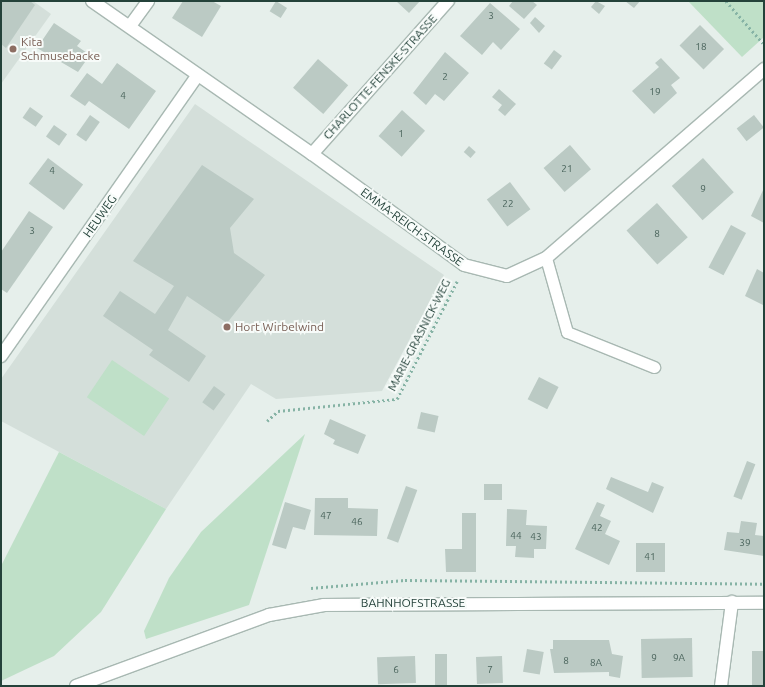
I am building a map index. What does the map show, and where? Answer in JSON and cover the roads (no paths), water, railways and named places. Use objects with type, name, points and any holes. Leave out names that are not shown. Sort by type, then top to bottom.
[{"type":"street","name":"EMMA-REICH-STRASSE","points":[[92,1],[312,154],[464,265],[507,276],[546,258],[764,69]]},
{"type":"street","points":[[130,26],[148,1]]},
{"type":"street","name":"CHARLOTTE-FENSKE-STRASSE","points":[[312,154],[448,1]]},
{"type":"street","name":"HEUWEG","points":[[1,356],[198,75]]},
{"type":"street","points":[[721,686],[732,602]]},
{"type":"street","name":"BAHNHOFSTRASSE","points":[[76,686],[269,615],[324,605],[764,603]]},
{"type":"lane","points":[[546,258],[567,332],[654,367]]},
{"type":"place","name":"Kita Schmusebacke","points":[[13,49]]},
{"type":"place","name":"Hort Wirbelwind","points":[[227,327]]}]
